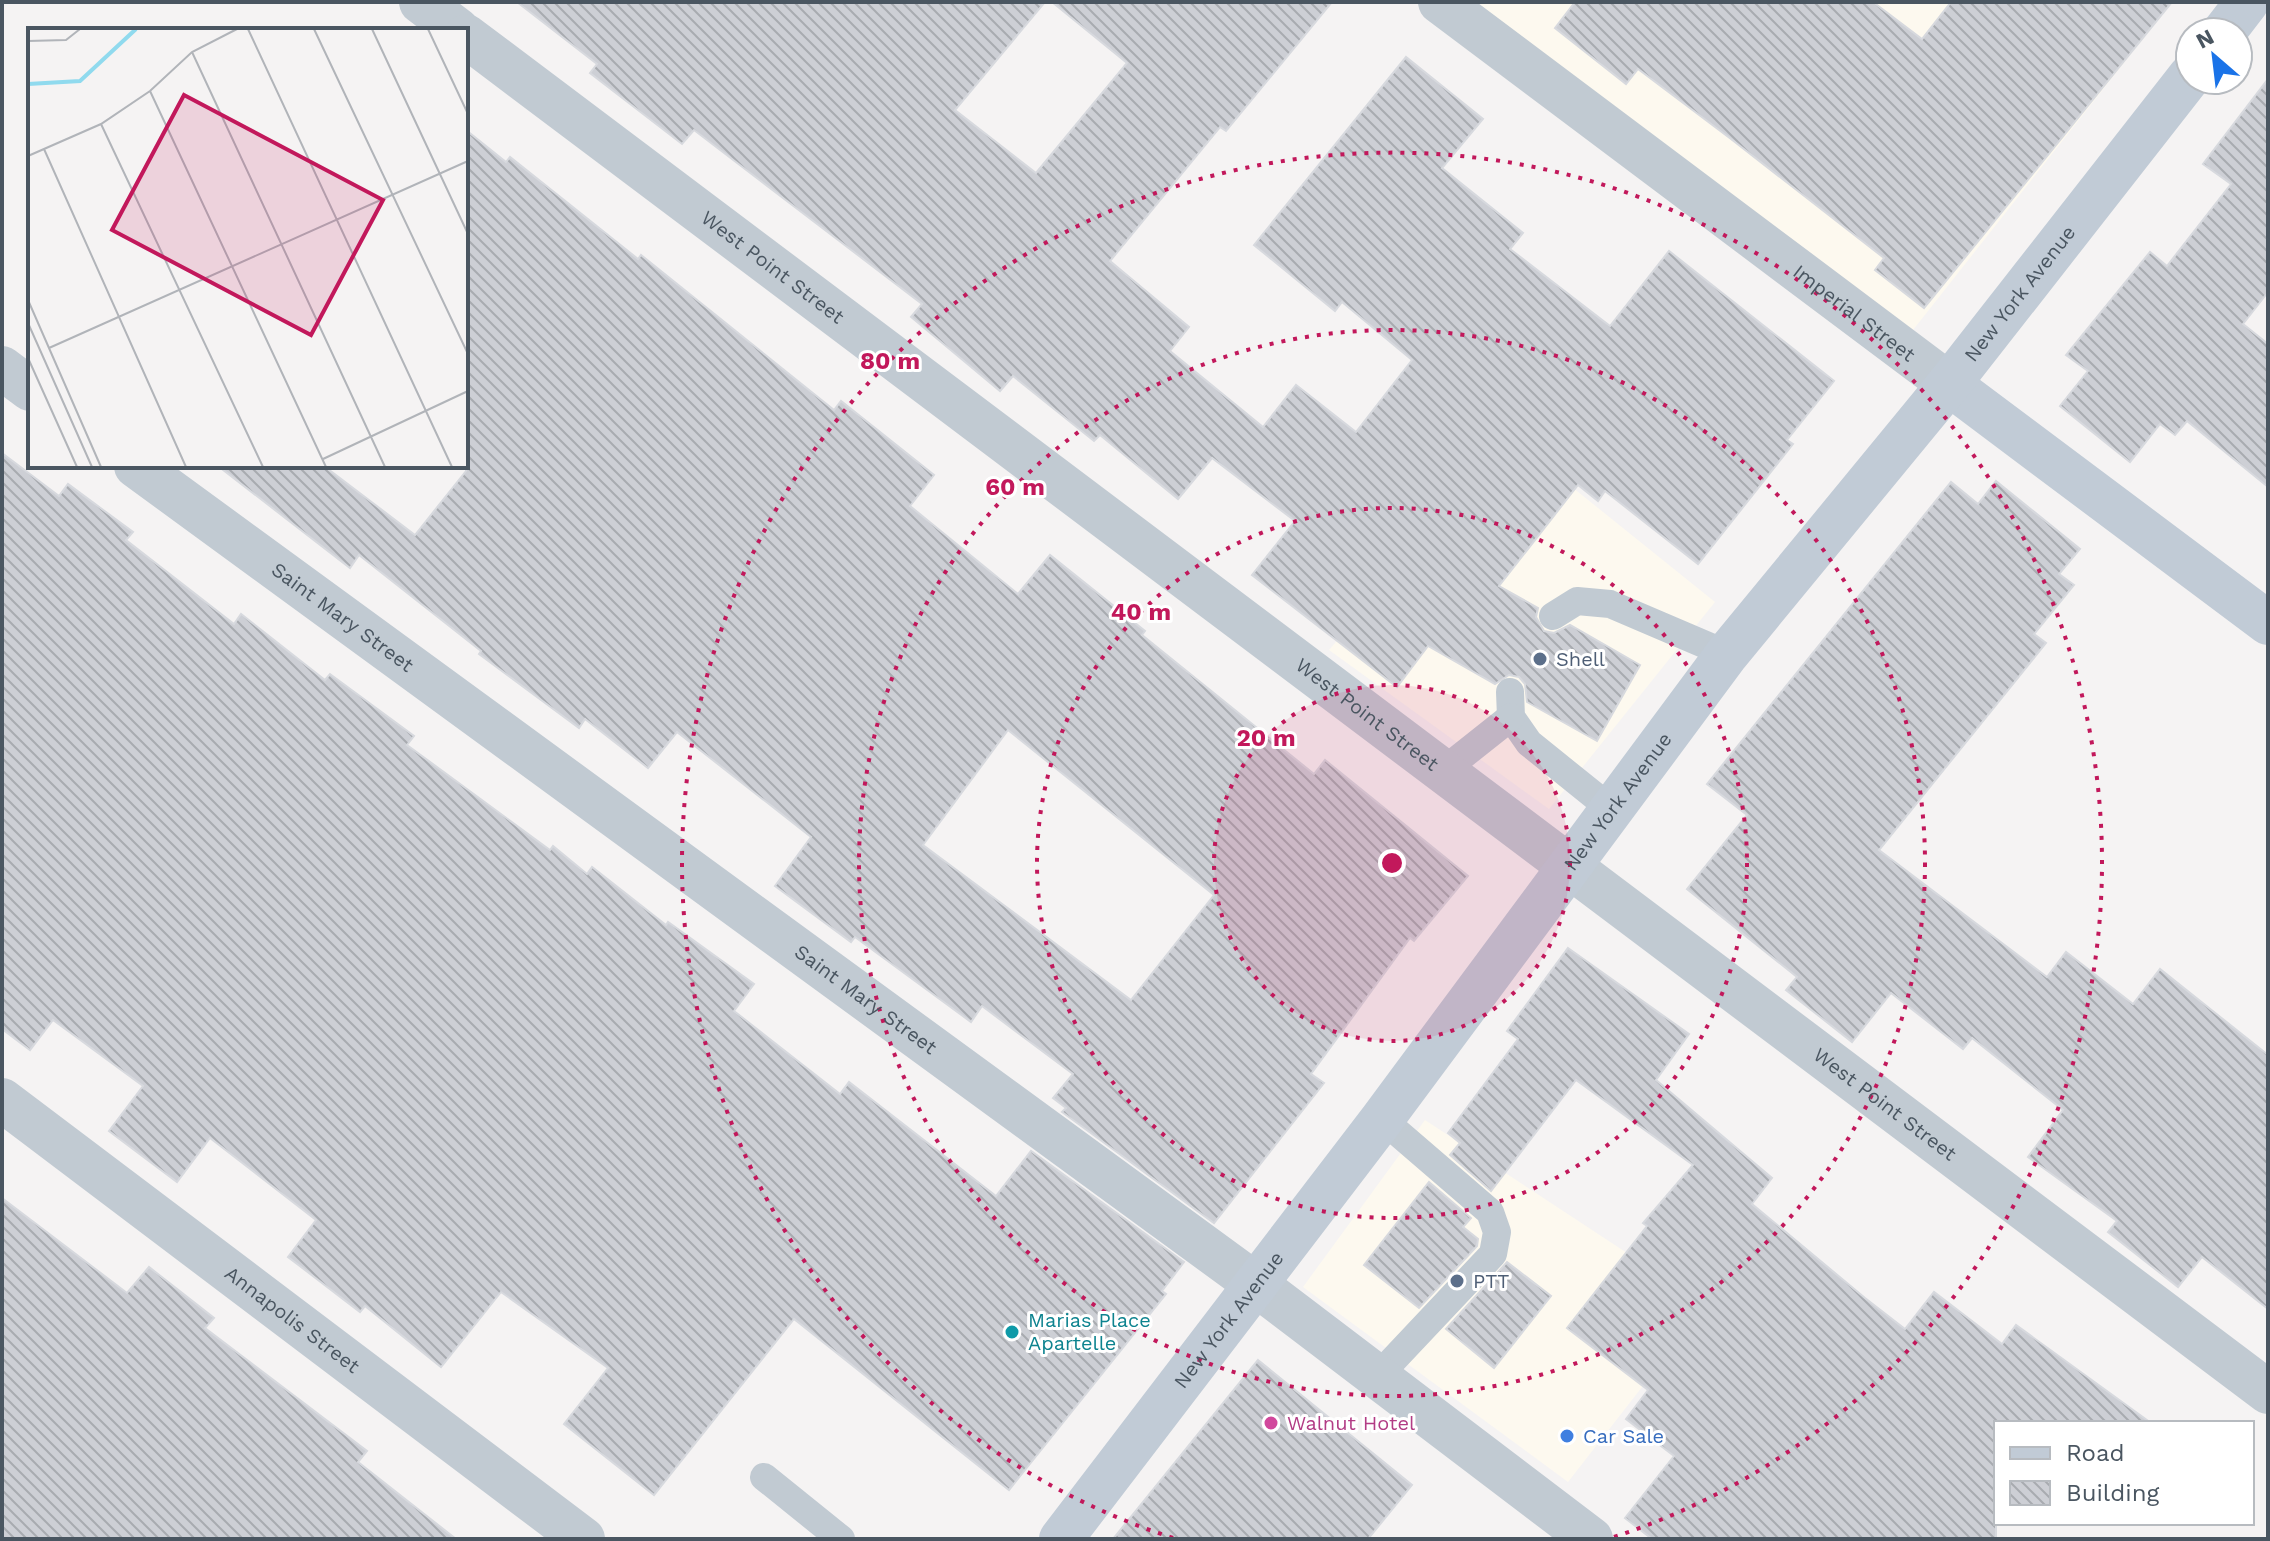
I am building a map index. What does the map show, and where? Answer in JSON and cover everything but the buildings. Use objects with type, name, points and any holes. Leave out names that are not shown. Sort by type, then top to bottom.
[{"type":"street","points":[[421,2],[455,28]]},
{"type":"street","name":"Imperial Street","points":[[1440,2],[2268,623]]},
{"type":"street","name":"West Point Street","points":[[468,38],[2268,1392]]},
{"type":"street","name":"New York Avenue","points":[[1061,1539],[1382,1119],[1727,654],[1949,384],[2174,96]]},
{"type":"street","points":[[2,368],[28,388]]},
{"type":"street","name":"Saint Mary Street","points":[[139,468],[1254,1283],[1591,1539]]},
{"type":"street","name":"Annapolis Street","points":[[2,1100],[583,1539]]},
{"type":"lane","points":[[1553,616],[1577,601],[1610,604],[1727,654]]},
{"type":"lane","points":[[1443,771],[1511,704],[1529,743],[1611,809]]},
{"type":"lane","points":[[1378,1376],[1493,1254],[1497,1232],[1490,1212],[1382,1119]]},
{"type":"lane","points":[[764,1477],[841,1539]]},
{"type":"shaded area","points":[[1475,2],[2172,2],[1913,330]]},
{"type":"shaded area","points":[[1511,438],[1715,602],[1549,809],[1329,650]]},
{"type":"shaded area","points":[[1425,1120],[1706,1305],[1568,1482],[1303,1287]]},
{"type":"place","name":"Shell","points":[[1540,659]]},
{"type":"place","name":"PTT","points":[[1457,1281]]},
{"type":"place","name":"Marias Place Apartelle","points":[[1012,1332]]},
{"type":"place","name":"Walnut Hotel","points":[[1271,1423]]},
{"type":"place","name":"Car Sale","points":[[1567,1436]]}]
